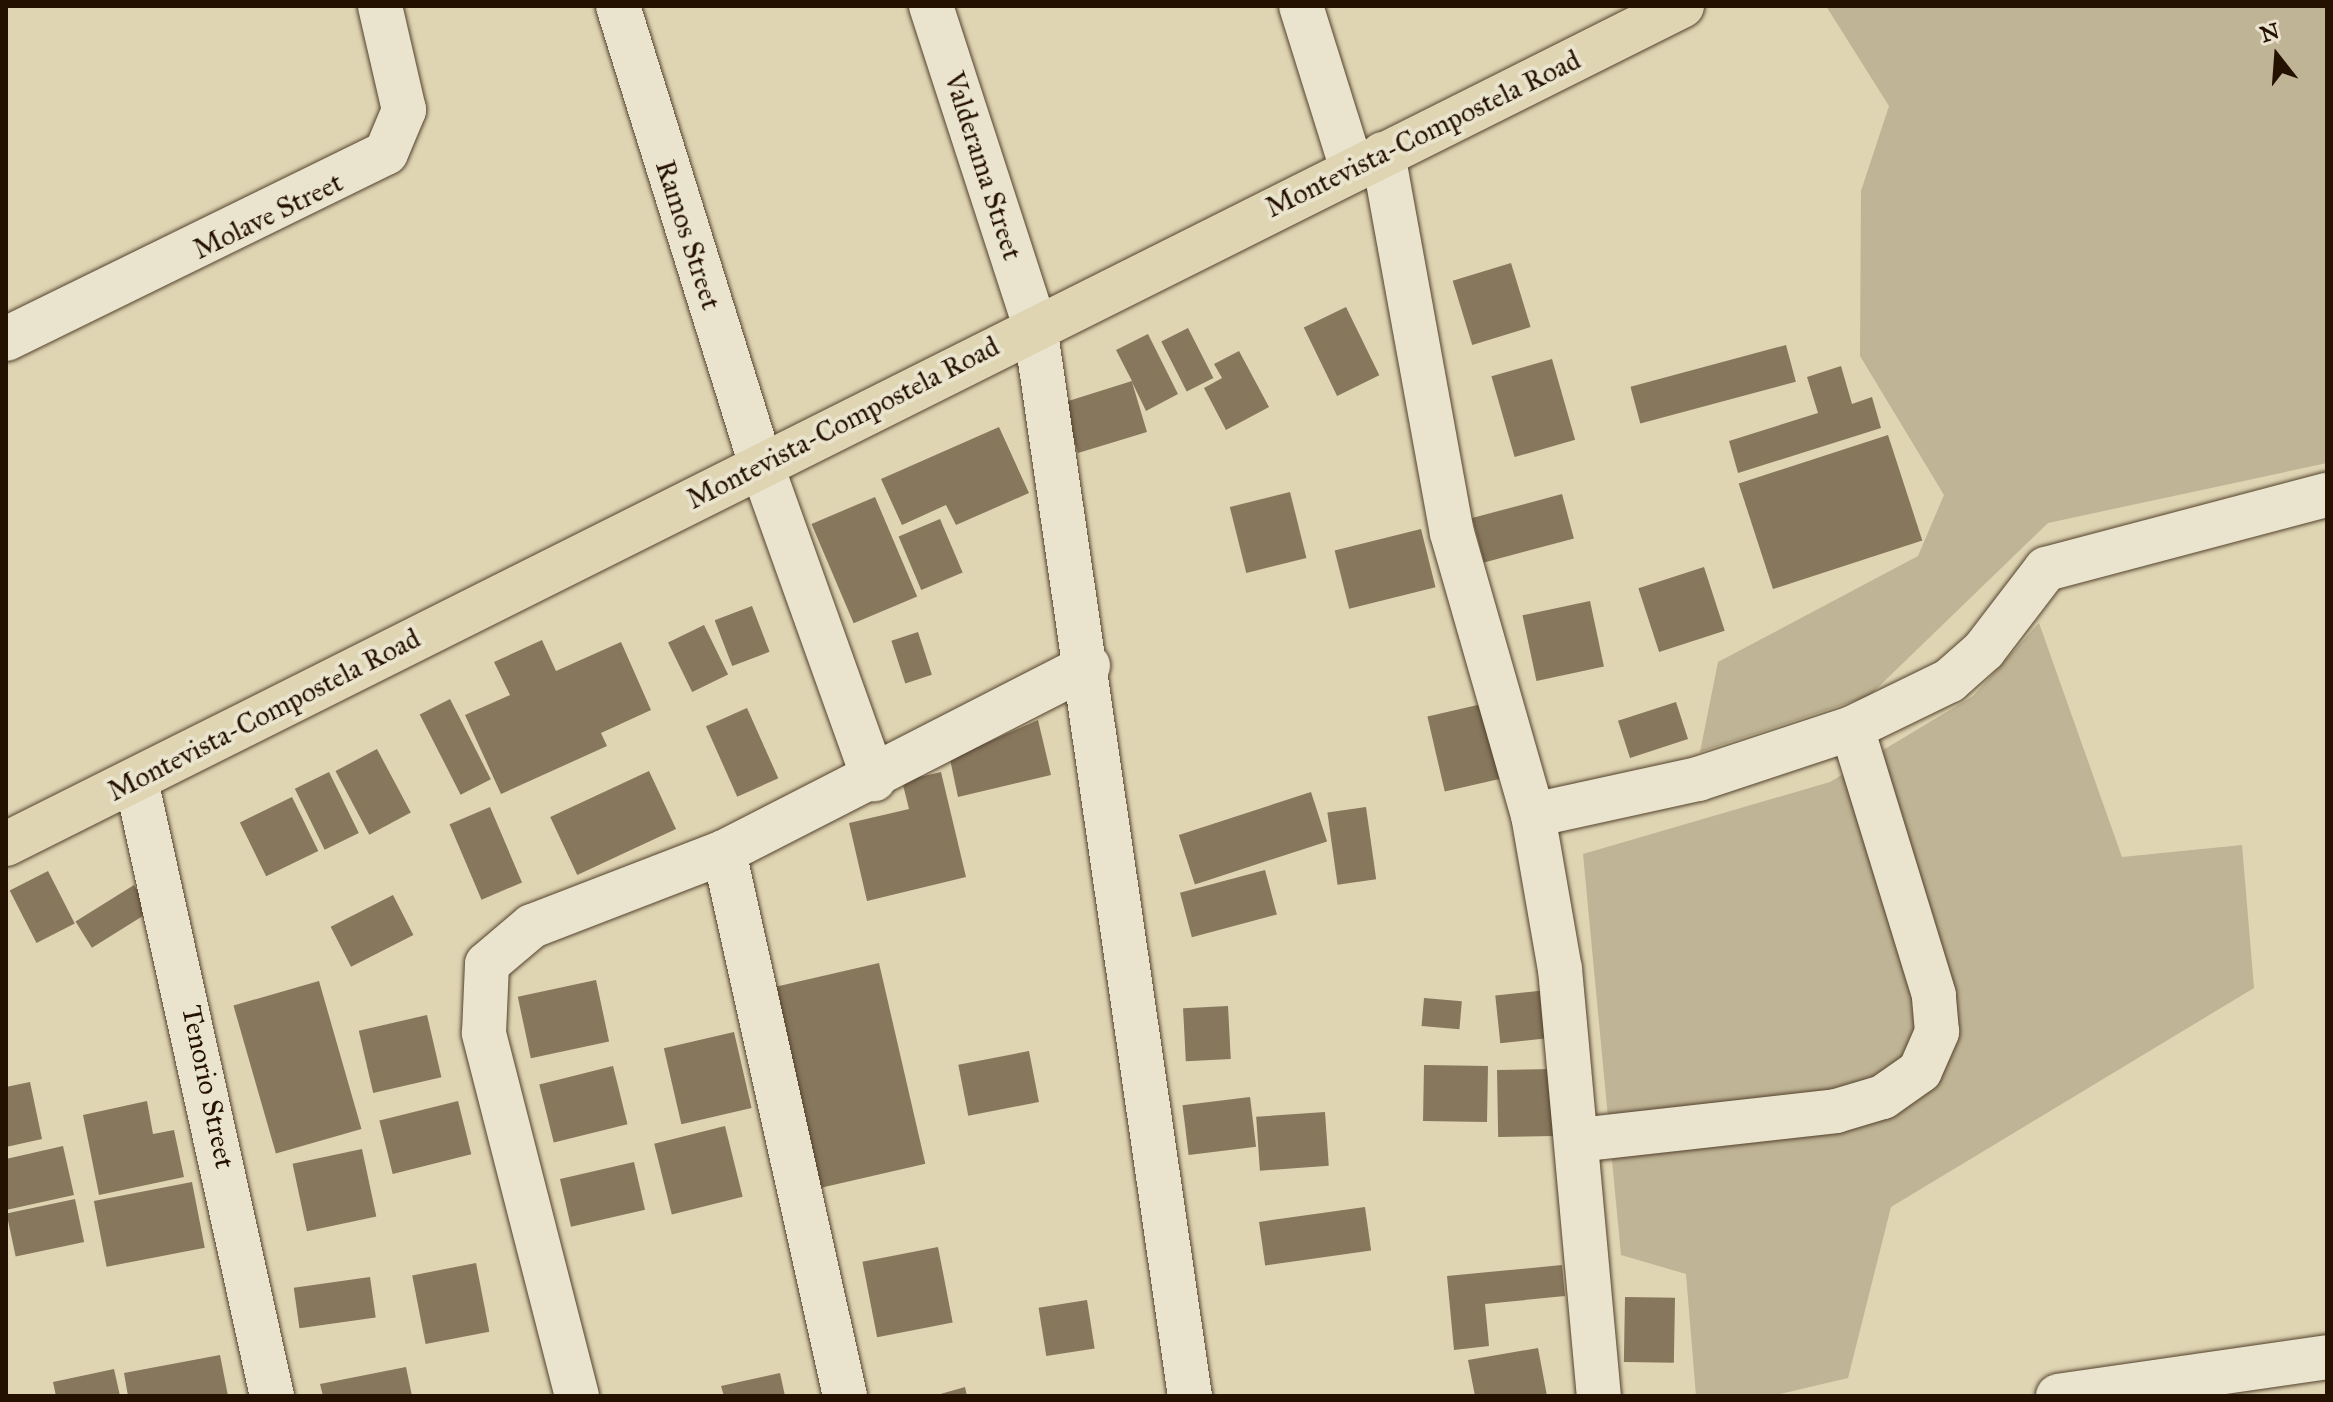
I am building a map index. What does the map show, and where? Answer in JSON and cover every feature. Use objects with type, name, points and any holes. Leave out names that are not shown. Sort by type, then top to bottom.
[{"type":"main road","name":"Montevista-Compostela Road","points":[[6,844],[1669,9]]},
{"type":"street","name":"Molave Street","points":[[6,339],[386,153],[404,110],[380,6]]},
{"type":"street","name":"Ramos Street","points":[[618,6],[761,464],[874,779]]},
{"type":"street","name":"Valderama Street","points":[[931,6],[1035,326],[1088,666],[1190,1396]]},
{"type":"street","points":[[1301,6],[1368,161],[1452,533],[1533,815],[1560,969],[1599,1396]]},
{"type":"street","points":[[1533,815],[1698,779],[1852,728],[1949,681],[1984,650],[2046,569],[2327,495]]},
{"type":"street","points":[[577,1396],[484,1033],[487,964],[532,926],[724,852],[874,779],[1088,666]]},
{"type":"street","points":[[1578,1140],[1836,1111],[1883,1097],[1920,1071],[1937,1032],[1934,995],[1852,728]]},
{"type":"street","name":"Tenorio Street","points":[[136,780],[272,1396]]},
{"type":"street","points":[[724,852],[845,1396]]},
{"type":"street","points":[[2058,1396],[2327,1357]]},
{"type":"shaded area","points":[[1826,6],[2327,6],[2327,463],[2048,523],[1869,696],[1700,752],[1718,662],[1918,556],[1944,495],[1860,356],[1861,191],[1889,106]]},
{"type":"shaded area","points":[[2039,623],[2122,857],[2242,845],[2254,988],[1891,1207],[1848,1378],[1772,1396],[1696,1396],[1686,1274],[1621,1255],[1583,854],[1830,782],[1973,696]]},
{"type":"building","points":[[1511,263],[1531,327],[1472,345],[1453,281]]},
{"type":"building","points":[[1346,307],[1379,375],[1337,396],[1304,328]]},
{"type":"building","points":[[1188,328],[1213,378],[1187,392],[1161,342]]},
{"type":"building","points":[[1148,334],[1178,394],[1146,411],[1132,382],[1147,432],[1078,453],[1062,403],[1132,381],[1116,350]]},
{"type":"building","points":[[1786,345],[1796,382],[1640,423],[1630,387]]},
{"type":"building","points":[[1239,351],[1269,407],[1226,430],[1204,388],[1222,378],[1214,364]]},
{"type":"building","points":[[1552,359],[1575,440],[1515,457],[1491,376]]},
{"type":"building","points":[[1841,366],[1852,404],[1872,397],[1881,428],[1738,473],[1729,441],[1818,413],[1807,377]]},
{"type":"building","points":[[999,427],[1029,493],[956,525],[946,505],[902,525],[881,479]]},
{"type":"building","points":[[1888,435],[1922,541],[1773,589],[1739,484]]},
{"type":"building","points":[[1290,492],[1306,558],[1246,573],[1230,507]]},
{"type":"building","points":[[1562,494],[1574,538],[1484,563],[1472,518]]},
{"type":"building","points":[[875,497],[917,596],[854,623],[811,524]]},
{"type":"building","points":[[940,519],[963,572],[921,590],[899,537]]},
{"type":"building","points":[[1421,529],[1436,587],[1349,609],[1335,551]]},
{"type":"building","points":[[1704,567],[1725,631],[1659,652],[1638,588]]},
{"type":"building","points":[[1590,601],[1604,667],[1536,681],[1523,615]]},
{"type":"building","points":[[752,606],[770,652],[732,666],[715,620]]},
{"type":"building","points":[[704,625],[728,674],[692,692],[668,643]]},
{"type":"building","points":[[918,632],[932,675],[905,683],[891,641]]},
{"type":"building","points":[[542,640],[556,671],[621,642],[651,710],[601,733],[607,746],[501,794],[465,715],[510,695],[494,662]]},
{"type":"building","points":[[450,699],[491,779],[461,795],[420,714]]},
{"type":"building","points":[[1676,702],[1688,739],[1630,758],[1618,721]]},
{"type":"building","points":[[1482,704],[1499,779],[1445,792],[1427,717]]},
{"type":"building","points":[[747,708],[778,778],[737,797],[706,726]]},
{"type":"building","points":[[1038,720],[1051,775],[958,797],[950,759]]},
{"type":"building","points":[[377,749],[411,813],[369,835],[336,771]]},
{"type":"building","points":[[649,771],[676,829],[577,875],[550,817]]},
{"type":"building","points":[[329,772],[359,833],[325,850],[295,789]]},
{"type":"building","points":[[941,772],[966,877],[867,901],[849,823],[909,809],[902,781]]},
{"type":"building","points":[[1311,792],[1327,841],[1195,884],[1179,835]]},
{"type":"building","points":[[292,797],[318,851],[266,876],[240,822]]},
{"type":"building","points":[[490,807],[522,882],[482,900],[449,824]]},
{"type":"building","points":[[1366,807],[1376,879],[1338,885],[1327,812]]},
{"type":"building","points":[[1265,870],[1277,914],[1192,937],[1180,893]]},
{"type":"building","points":[[48,871],[75,924],[36,943],[10,891]]},
{"type":"building","points":[[134,885],[150,911],[92,948],[75,922]]},
{"type":"building","points":[[393,895],[413,935],[351,967],[331,927]]},
{"type":"building","points":[[879,963],[925,1164],[811,1190],[765,989]]},
{"type":"building","points":[[596,980],[609,1042],[531,1058],[518,997]]},
{"type":"building","points":[[319,981],[361,1129],[276,1154],[233,1006]]},
{"type":"building","points":[[1547,990],[1552,1038],[1500,1043],[1495,995]]},
{"type":"building","points":[[1424,998],[1462,1001],[1459,1029],[1422,1026]]},
{"type":"building","points":[[1228,1006],[1231,1059],[1186,1061],[1183,1008]]},
{"type":"building","points":[[427,1015],[441,1077],[373,1093],[359,1031]]},
{"type":"building","points":[[734,1032],[752,1108],[681,1124],[664,1048]]},
{"type":"building","points":[[1029,1051],[1039,1102],[968,1116],[958,1065]]},
{"type":"building","points":[[1424,1065],[1488,1066],[1487,1122],[1423,1121]]},
{"type":"building","points":[[613,1066],[628,1124],[554,1143],[539,1084]]},
{"type":"building","points":[[1555,1069],[1556,1136],[1498,1137],[1497,1070]]},
{"type":"building","points":[[30,1082],[42,1139],[6,1147],[6,1087]]},
{"type":"building","points":[[1250,1097],[1256,1147],[1189,1155],[1183,1105]]},
{"type":"building","points":[[147,1101],[153,1134],[174,1130],[184,1177],[99,1195],[83,1115]]},
{"type":"building","points":[[458,1101],[471,1154],[393,1174],[379,1121]]},
{"type":"building","points":[[1325,1112],[1329,1166],[1260,1171],[1256,1117]]},
{"type":"building","points":[[725,1126],[743,1197],[672,1214],[654,1144]]},
{"type":"building","points":[[63,1146],[74,1195],[6,1210],[6,1159]]},
{"type":"building","points":[[362,1149],[376,1216],[307,1231],[293,1164]]},
{"type":"building","points":[[634,1162],[645,1210],[571,1227],[560,1179]]},
{"type":"building","points":[[192,1182],[205,1248],[107,1267],[94,1201]]},
{"type":"building","points":[[75,1199],[84,1242],[16,1257],[7,1214]]},
{"type":"building","points":[[1365,1207],[1371,1251],[1265,1265],[1259,1222]]},
{"type":"building","points":[[938,1247],[953,1323],[877,1337],[862,1262]]},
{"type":"building","points":[[476,1263],[489,1332],[426,1344],[412,1275]]},
{"type":"building","points":[[1562,1265],[1565,1296],[1485,1304],[1489,1346],[1454,1350],[1447,1276]]},
{"type":"building","points":[[370,1277],[376,1318],[299,1328],[294,1288]]},
{"type":"building","points":[[1625,1297],[1675,1298],[1674,1363],[1624,1362]]},
{"type":"building","points":[[1087,1300],[1095,1348],[1046,1356],[1039,1308]]},
{"type":"building","points":[[1538,1348],[1547,1396],[1475,1396],[1468,1360]]},
{"type":"building","points":[[220,1355],[228,1396],[128,1396],[124,1373]]},
{"type":"building","points":[[406,1367],[412,1396],[323,1396],[320,1384]]},
{"type":"building","points":[[114,1369],[120,1396],[56,1396],[53,1382]]},
{"type":"building","points":[[780,1373],[785,1396],[724,1396],[721,1386]]},
{"type":"building","points":[[965,1387],[967,1396],[937,1396],[937,1395]]}]
